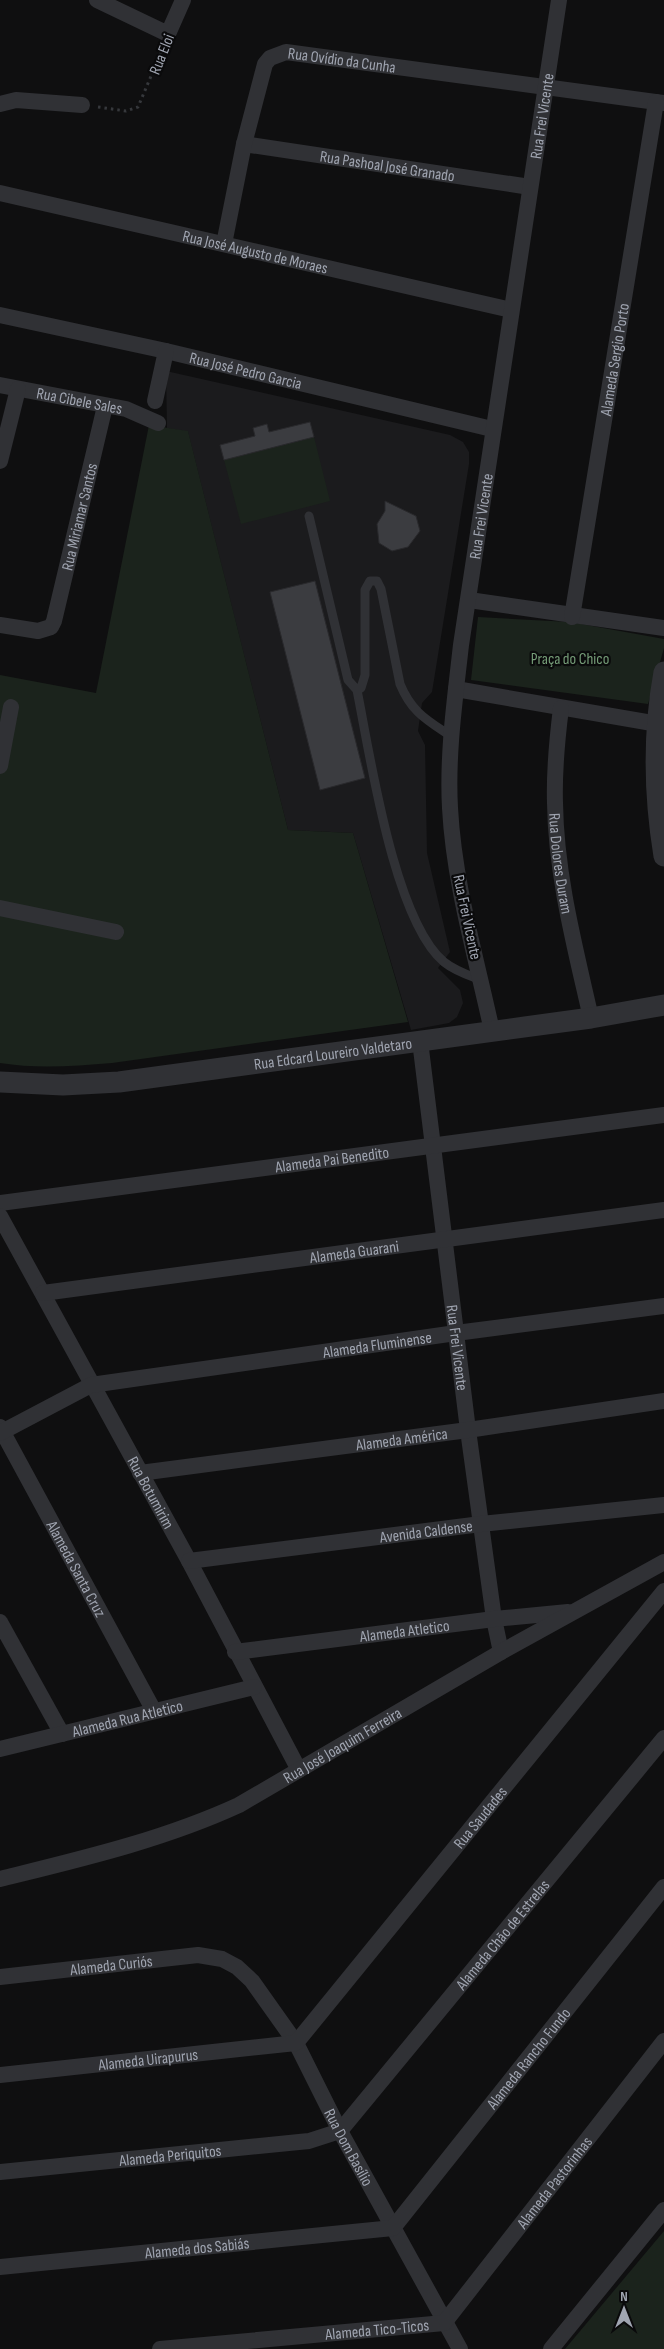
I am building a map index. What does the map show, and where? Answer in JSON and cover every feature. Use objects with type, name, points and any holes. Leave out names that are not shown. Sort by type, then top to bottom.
[{"type":"street","points":[[97,0],[168,34]]},
{"type":"street","name":"Rua Eloi","points":[[168,34],[183,0]]},
{"type":"street","name":"Rua Frei Vicente","points":[[492,1031],[454,854],[450,806],[452,737],[456,689],[492,429],[559,0]]},
{"type":"street","name":"Rua Ovídio da Cunha","points":[[224,244],[244,144],[265,64],[270,58],[286,52],[660,103]]},
{"type":"street","points":[[0,104],[16,100],[82,105]]},
{"type":"street","name":"Alameda Sergio Porto","points":[[572,617],[660,103]]},
{"type":"street","name":"Rua Pashoal José Granado","points":[[244,144],[530,187]]},
{"type":"street","name":"Rua José Augusto de Moraes","points":[[0,193],[511,310]]},
{"type":"street","name":"Rua José Pedro Garcia","points":[[0,315],[166,351],[492,429]]},
{"type":"street","points":[[155,401],[166,351]]},
{"type":"street","name":"Rua Cibele Sales","points":[[0,385],[126,410],[158,423]]},
{"type":"street","points":[[0,461],[18,389]]},
{"type":"street","name":"Rua Miriamar Santos","points":[[0,625],[38,631],[51,627],[54,621],[105,406]]},
{"type":"street","points":[[468,600],[572,617],[664,628]]},
{"type":"street","points":[[664,672],[658,724],[656,782],[664,856]]},
{"type":"street","points":[[456,689],[658,724]]},
{"type":"street","points":[[0,766],[11,707]]},
{"type":"street","name":"Rua Dolores Duram","points":[[561,708],[555,761],[558,855],[569,920],[591,1018]]},
{"type":"street","points":[[0,908],[116,932]]},
{"type":"street","name":"Rua Edcard Loureiro Valdetaro","points":[[0,1082],[63,1085],[119,1082],[591,1018],[664,1005]]},
{"type":"street","name":"Rua Frei Vicente","points":[[420,1041],[431,1146],[468,1430],[494,1619],[501,1652]]},
{"type":"street","name":"Alameda Pai Benedito","points":[[0,1203],[664,1115]]},
{"type":"street","name":"Alameda Guarani","points":[[43,1293],[443,1238],[664,1210]]},
{"type":"street","name":"Rua Botumirim","points":[[0,1216],[189,1561],[235,1652],[299,1770]]},
{"type":"street","name":"Alameda Fluminense","points":[[1,1430],[92,1385],[456,1333],[664,1306]]},
{"type":"street","name":"Alameda América","points":[[140,1473],[468,1430],[664,1401]]},
{"type":"street","name":"Alameda Santa Cruz","points":[[1,1430],[154,1711]]},
{"type":"street","name":"Avenida Caldense","points":[[189,1561],[481,1524],[664,1505]]},
{"type":"street","name":"Rua José Joaquim Ferreira","points":[[0,1878],[159,1838],[239,1805],[501,1652],[664,1562]]},
{"type":"street","name":"Rua Saudades","points":[[296,2043],[664,1591]]},
{"type":"street","name":"Alameda Atletico","points":[[235,1652],[494,1619],[576,1611]]},
{"type":"street","points":[[0,1622],[62,1734]]},
{"type":"street","name":"Alameda Rua Atletico","points":[[0,1749],[254,1687]]},
{"type":"street","name":"Alameda Chão de Estrelas","points":[[340,2131],[664,1738]]},
{"type":"street","name":"Alameda Rancho Fundo","points":[[393,2228],[664,1887]]},
{"type":"street","name":"Alameda Curiós","points":[[0,1977],[198,1955],[222,1959]]},
{"type":"street","name":"Rua Dom Basílio","points":[[222,1959],[237,1967],[252,1981],[296,2043],[340,2131],[460,2349]]},
{"type":"street","name":"Alameda Pastorinhas","points":[[444,2323],[664,2040]]},
{"type":"street","name":"Alameda Uirapurus","points":[[0,2075],[296,2043]]},
{"type":"street","name":"Alameda Periquitos","points":[[0,2172],[309,2141],[340,2131]]},
{"type":"street","points":[[551,2349],[664,2210]]},
{"type":"street","name":"Alameda dos Sabiás","points":[[0,2267],[393,2228]]},
{"type":"street","name":"Alameda Tico-Ticos","points":[[160,2349],[444,2323]]},
{"type":"lane","points":[[309,516],[348,680],[352,688],[357,690]]},
{"type":"lane","points":[[357,690],[361,688],[365,675],[365,590],[367,583],[377,581],[381,589],[400,684],[405,695],[411,706],[420,715],[452,737]]},
{"type":"lane","points":[[357,690],[387,838],[403,889],[419,928],[443,961],[460,972],[481,980]]},
{"type":"path","name":"Rua Eloi","points":[[82,105],[126,111],[138,107],[168,34]]},
{"type":"shaded area","points":[[166,371],[450,435],[463,442],[469,452],[469,464],[432,692],[422,703],[418,731],[425,745],[427,853],[450,952],[438,968],[460,990],[463,1003],[457,1017],[449,1023],[411,1030],[353,833],[288,830],[188,432],[167,428]]},
{"type":"green space","points":[[149,425],[188,431],[288,830],[353,833],[408,1022],[112,1063],[42,1066],[0,1063],[0,675],[96,693]]},
{"type":"green space","points":[[314,437],[330,501],[241,524],[224,460]]},
{"type":"green space","name":"Praça do Chico","points":[[478,617],[570,622],[664,639],[664,648],[648,704],[471,680]]},
{"type":"green space","points":[[664,2231],[664,2349],[565,2349]]},
{"type":"building","points":[[310,422],[314,437],[224,460],[220,445],[255,436],[253,428],[267,424],[269,432]]},
{"type":"building","points":[[385,501],[416,516],[420,531],[408,547],[392,551],[379,543],[377,524],[385,511]]},
{"type":"building","points":[[315,581],[365,778],[320,790],[270,592]]}]
